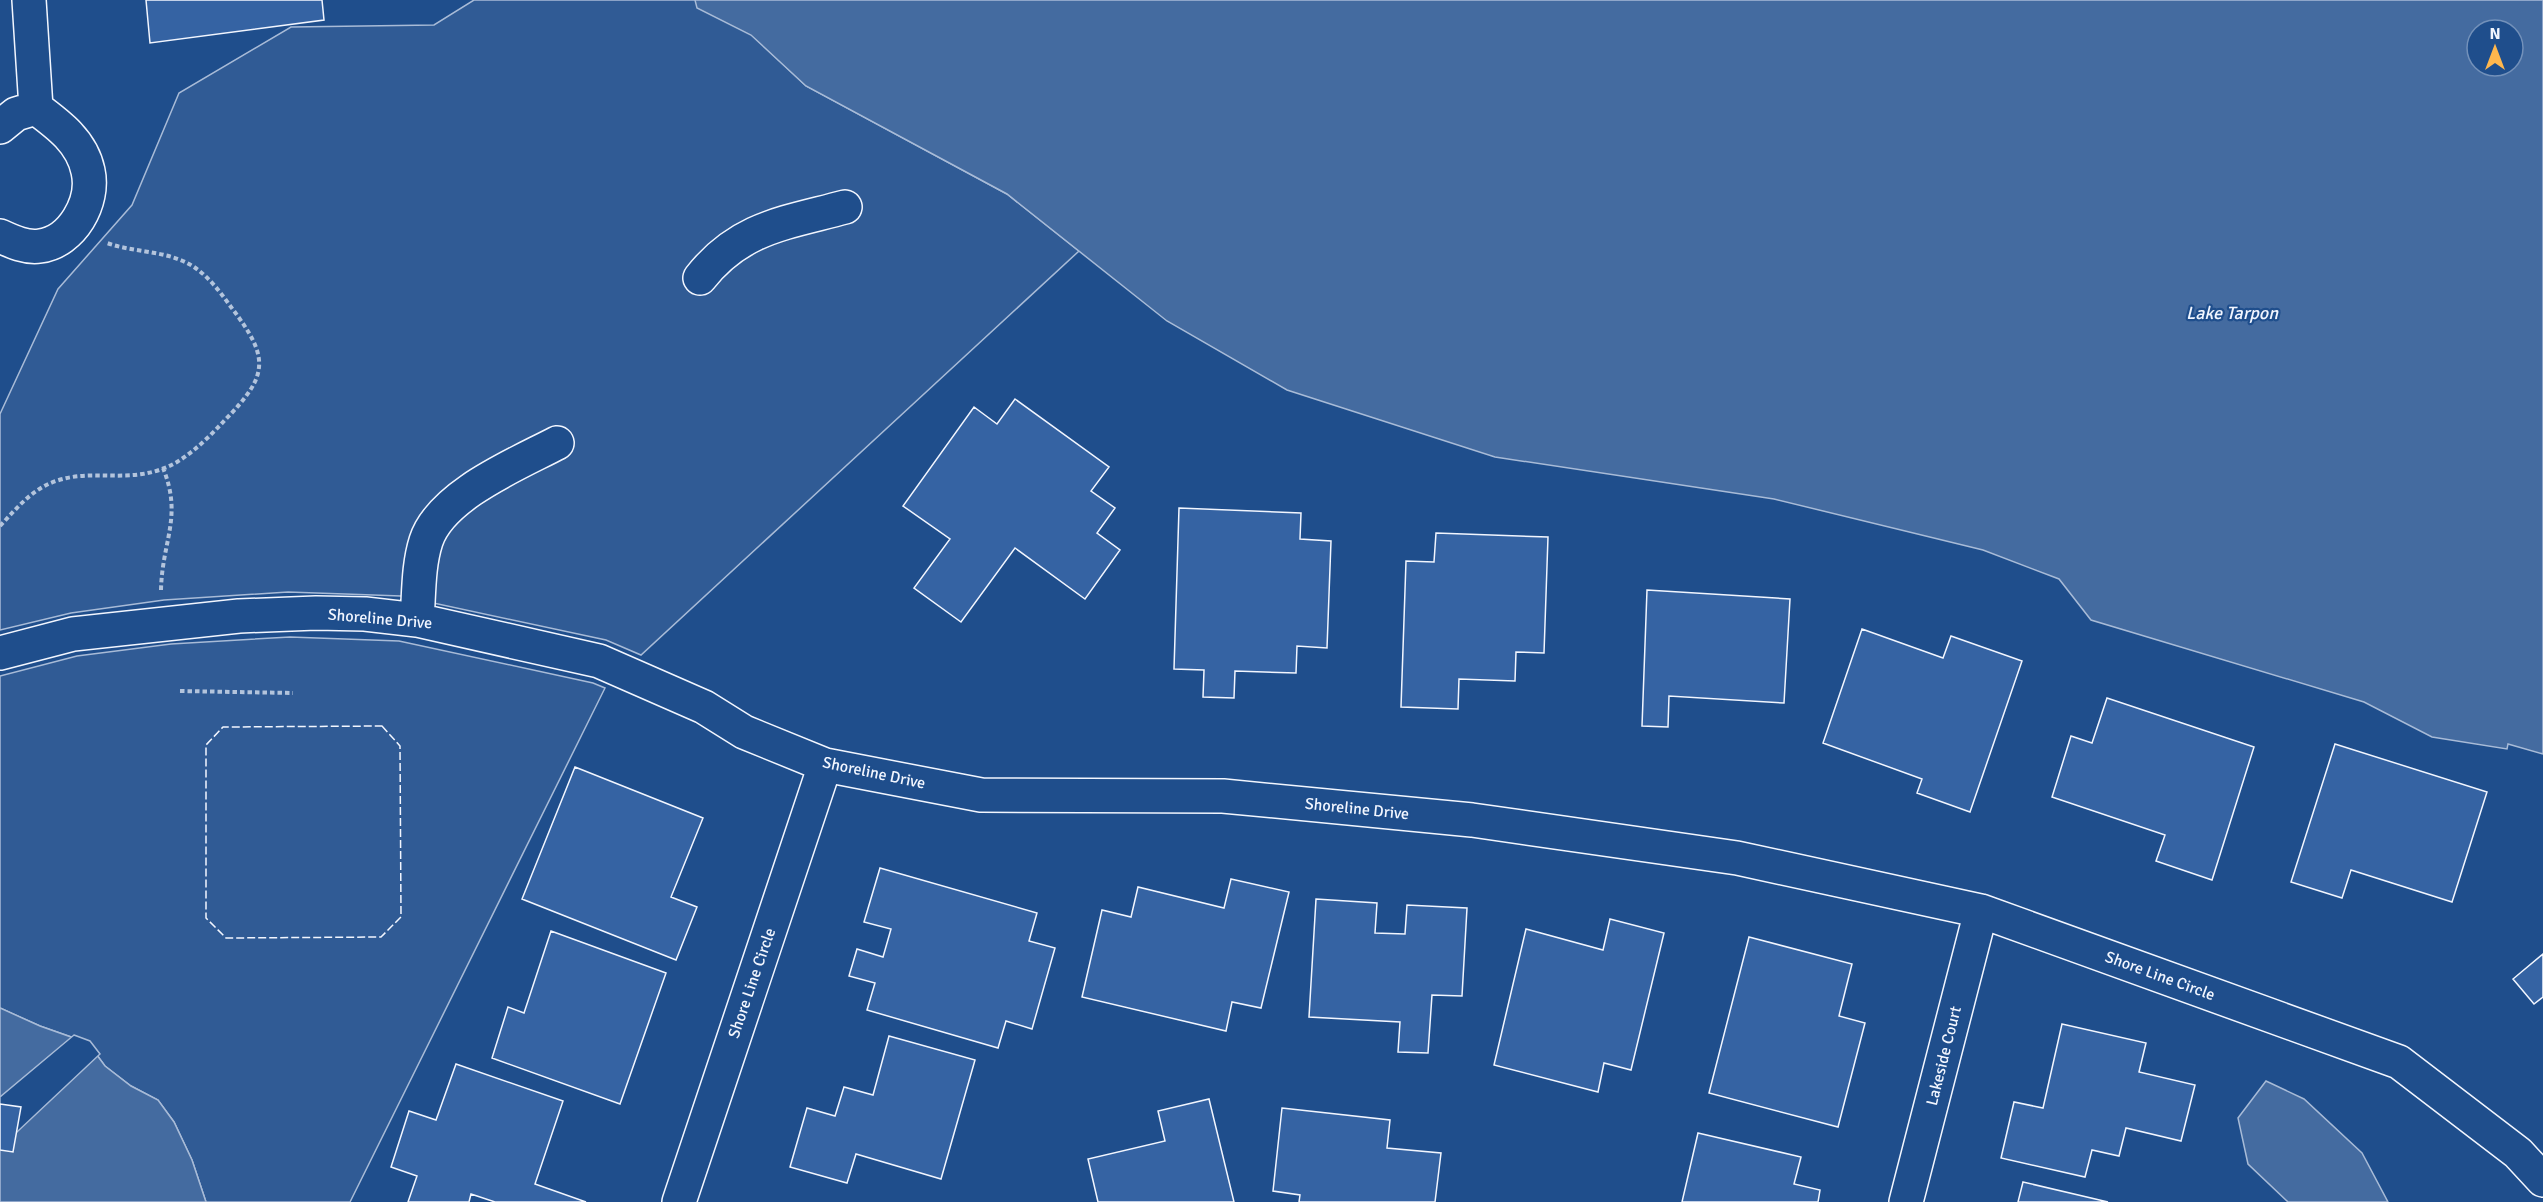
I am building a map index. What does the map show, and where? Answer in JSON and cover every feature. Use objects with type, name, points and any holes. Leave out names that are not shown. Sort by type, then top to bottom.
[{"type":"street","points":[[0,236],[16,244],[41,246],[63,237],[74,226],[86,203],[90,186],[88,171],[76,143],[64,129],[36,108],[29,0]]},
{"type":"street","points":[[0,127],[16,114],[36,108]]},
{"type":"street","points":[[700,278],[714,260],[736,242],[753,234],[846,207]]},
{"type":"street","points":[[417,620],[422,555],[426,539],[440,518],[470,491],[557,443]]},
{"type":"street","name":"Shoreline Drive","points":[[0,652],[73,634],[239,616],[316,613],[417,620],[599,661],[704,707],[744,732],[825,765],[981,795],[1223,796],[1472,820],[1737,858]]},
{"type":"street","name":"Shore Line Circle","points":[[679,1202],[825,765]]},
{"type":"street","name":"Shore Line Circle","points":[[1737,858],[1981,911],[2399,1062],[2518,1153],[2543,1180]]},
{"type":"street","name":"Lakeside Court","points":[[1906,1202],[1981,911]]},
{"type":"path","points":[[0,526],[31,494],[58,480],[82,477],[139,476],[178,461],[210,435],[247,398],[256,384],[259,368],[255,343],[219,291],[194,267],[168,255],[116,246],[101,241],[74,226]]},
{"type":"path","points":[[162,600],[164,554],[173,513],[173,498],[164,468]]},
{"type":"path","points":[[180,692],[293,693]]},
{"type":"shaded area","points":[[474,0],[715,0],[806,86],[1007,194],[1079,251],[641,655],[606,640],[401,596],[288,592],[164,600],[71,613],[0,630],[0,414],[58,289],[132,205],[179,93],[291,27],[434,25]]},
{"type":"shaded area","points":[[290,637],[399,641],[593,683],[605,688],[350,1202],[206,1202],[192,1160],[174,1122],[158,1100],[131,1086],[105,1066],[88,1043],[40,1026],[0,1008],[0,676],[77,656],[171,644]]},
{"type":"water","name":"Lake Tarpon","points":[[695,0],[2543,0],[2543,754],[2508,744],[2507,749],[2432,737],[2364,702],[2091,620],[2059,579],[1983,550],[1774,499],[1495,457],[1287,390],[1167,321],[1007,194],[806,86],[751,35],[697,8]]},
{"type":"water","points":[[0,1008],[40,1026],[88,1043],[105,1066],[131,1086],[158,1100],[174,1122],[192,1160],[206,1202],[0,1202]]},
{"type":"water","points":[[2266,1081],[2304,1099],[2362,1153],[2388,1202],[2288,1202],[2248,1164],[2238,1118]]},
{"type":"pier","points":[[74,1035],[90,1041],[100,1054],[17,1132],[0,1111],[0,1097]]},
{"type":"building","points":[[146,0],[322,0],[324,20],[150,43]]},
{"type":"building","points":[[1015,399],[1109,467],[1091,491],[1115,508],[1097,533],[1120,550],[1085,599],[1015,548],[961,622],[914,588],[950,539],[903,506],[974,407],[997,424]]},
{"type":"building","points":[[1179,508],[1301,513],[1300,539],[1331,541],[1327,648],[1297,646],[1296,673],[1235,671],[1234,698],[1203,697],[1204,670],[1174,669]]},
{"type":"building","points":[[1436,533],[1548,537],[1544,653],[1516,652],[1515,681],[1459,679],[1458,709],[1401,707],[1406,561],[1434,562]]},
{"type":"building","points":[[1647,590],[1790,599],[1784,703],[1669,696],[1668,727],[1642,726]]},
{"type":"building","points":[[1862,629],[1943,658],[1951,636],[2022,661],[1970,812],[1917,793],[1922,779],[1823,743]]},
{"type":"building","points":[[2107,698],[2254,747],[2212,880],[2156,861],[2165,835],[2052,797],[2071,736],[2092,743]]},
{"type":"building","points":[[2335,744],[2487,792],[2452,902],[2351,870],[2342,898],[2291,882]]},
{"type":"building","points":[[575,767],[703,818],[671,897],[697,907],[676,960],[522,899]]},
{"type":"building","points":[[880,868],[1037,913],[1029,941],[1055,948],[1032,1029],[1006,1021],[998,1048],[867,1010],[875,983],[849,976],[857,949],[883,957],[891,929],[864,922]]},
{"type":"building","points":[[1231,879],[1289,892],[1261,1008],[1232,1002],[1226,1031],[1082,997],[1102,910],[1131,917],[1138,887],[1224,908]]},
{"type":"building","points":[[1316,899],[1377,903],[1375,933],[1405,934],[1407,905],[1467,908],[1462,996],[1432,995],[1428,1053],[1398,1052],[1400,1022],[1309,1017]]},
{"type":"building","points":[[1610,919],[1664,933],[1631,1070],[1604,1063],[1598,1092],[1494,1065],[1526,929],[1603,950]]},
{"type":"building","points":[[551,931],[666,973],[620,1104],[492,1058],[508,1007],[524,1013]]},
{"type":"building","points":[[1749,937],[1852,964],[1839,1016],[1865,1023],[1838,1127],[1709,1093]]},
{"type":"building","points":[[2543,954],[2543,997],[2534,1004],[2513,979]]},
{"type":"building","points":[[2062,1024],[2146,1043],[2139,1072],[2195,1085],[2181,1141],[2126,1128],[2119,1156],[2092,1150],[2085,1177],[2001,1158],[2014,1102],[2043,1108]]},
{"type":"building","points":[[889,1036],[975,1060],[941,1179],[856,1154],[847,1183],[790,1167],[807,1108],[835,1116],[844,1087],[873,1095]]},
{"type":"building","points":[[456,1064],[563,1101],[535,1184],[586,1202],[495,1202],[471,1194],[469,1202],[408,1202],[417,1176],[391,1167],[409,1111],[436,1120]]},
{"type":"building","points":[[1209,1099],[1234,1202],[1098,1202],[1088,1159],[1165,1141],[1158,1111]]},
{"type":"building","points":[[0,1104],[21,1107],[13,1152],[0,1150]]},
{"type":"building","points":[[1282,1108],[1390,1120],[1387,1148],[1441,1153],[1435,1202],[1299,1202],[1300,1195],[1273,1191]]},
{"type":"building","points":[[1698,1133],[1801,1157],[1794,1184],[1820,1190],[1818,1202],[1682,1202]]},
{"type":"building","points":[[2023,1182],[2108,1202],[2018,1202]]},
{"type":"fence","points":[[382,726],[400,746],[401,917],[381,937],[226,938],[206,918],[206,745],[223,727],[382,726]]}]
